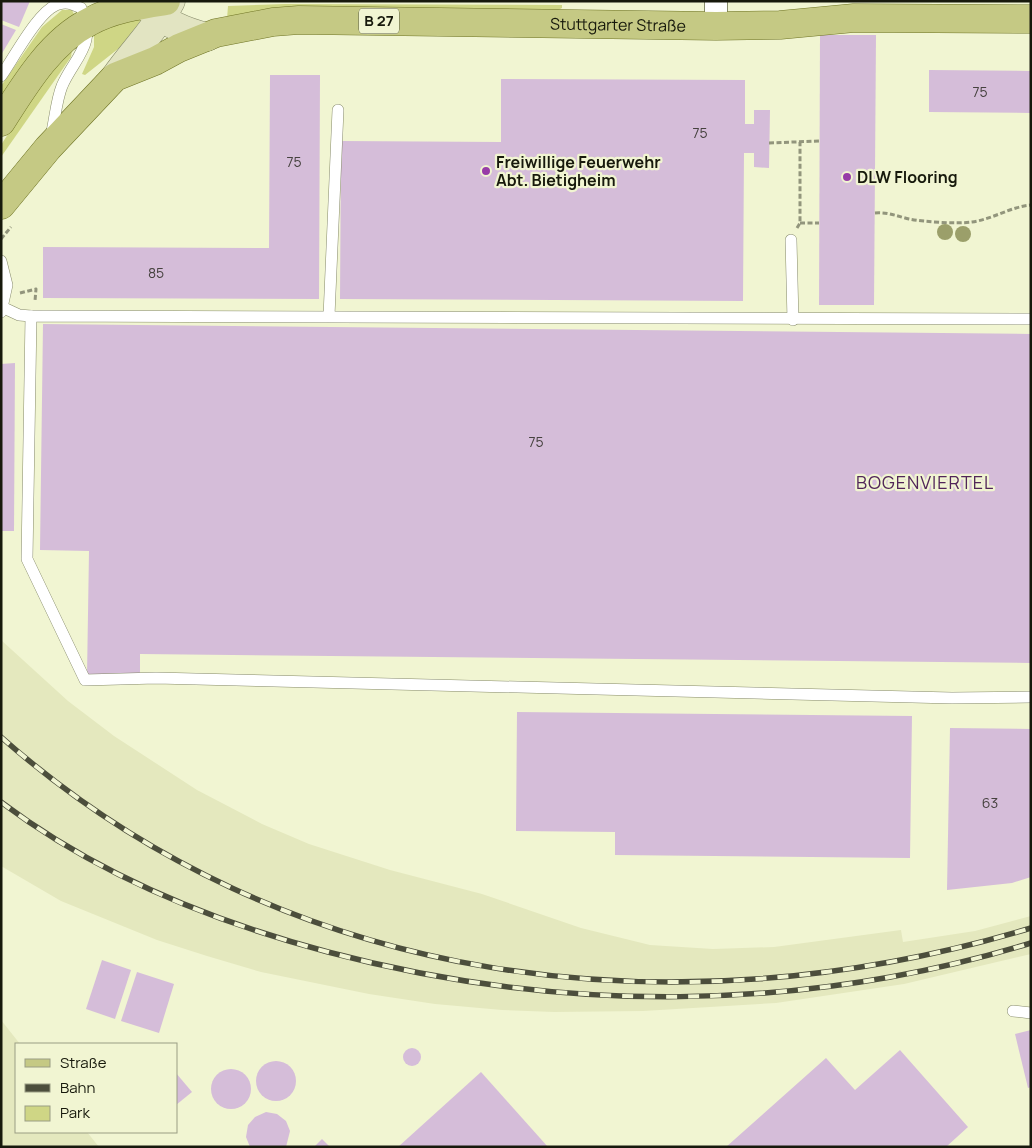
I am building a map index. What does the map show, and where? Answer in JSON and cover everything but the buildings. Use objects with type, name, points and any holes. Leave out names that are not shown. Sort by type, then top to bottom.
[{"type":"main road","points":[[1,122],[32,75],[52,52],[87,22],[100,16],[157,5]]},
{"type":"main road","name":"Stuttgarter Straße","points":[[7,214],[48,148],[115,77],[207,37],[242,27],[299,20],[716,14],[780,25],[854,18],[1031,19]]},
{"type":"street","points":[[157,5],[186,32],[207,37]]},
{"type":"street","name":"Stuttgarter Straße","points":[[115,77],[139,43],[157,5]]},
{"type":"lane","points":[[1,76],[46,12],[58,4],[69,2],[82,8],[87,22],[81,56],[62,86],[48,148]]},
{"type":"lane","points":[[330,316],[338,110]]},
{"type":"lane","points":[[791,240],[793,320]]},
{"type":"lane","points":[[1,261],[6,285],[2,310],[31,316],[1031,320]]},
{"type":"lane","points":[[31,316],[27,559],[85,680],[156,678],[952,698],[1031,697]]},
{"type":"lane","points":[[1013,1010],[1031,1013]]},
{"type":"path","points":[[770,143],[819,141]]},
{"type":"path","points":[[791,240],[800,223],[800,142]]},
{"type":"path","points":[[875,213],[885,212],[911,219],[971,223],[1001,215],[1015,207],[1031,204]]},
{"type":"path","points":[[1,239],[7,214]]},
{"type":"path","points":[[800,223],[819,223]]},
{"type":"shaded area","points":[[1,640],[68,701],[114,736],[197,790],[262,824],[309,844],[390,870],[482,894],[581,928],[650,945],[713,949],[774,947],[901,930],[903,942],[975,931],[1031,916],[1031,954],[904,984],[776,1003],[643,1011],[554,1012],[435,1004],[369,994],[261,972],[207,956],[157,940],[61,901],[1,866]]},
{"type":"shaded area","points":[[1,1020],[19,1043],[15,1043],[15,1133],[88,1133],[99,1147],[1,1147]]},
{"type":"green space","points":[[285,4],[562,5],[562,8],[556,11],[227,19],[228,6]]},
{"type":"green space","points":[[62,10],[72,10],[74,14],[58,28],[1,102],[1,86],[42,27]]},
{"type":"green space","points":[[144,17],[144,20],[123,45],[85,75],[82,74],[94,47],[94,35],[122,21]]},
{"type":"green space","points":[[72,50],[71,57],[1,157],[1,145],[19,117],[58,63]]},
{"type":"railway","points":[[1,737],[113,822],[232,888],[358,936],[489,967],[624,981],[760,979],[896,961],[1031,928]]},
{"type":"railway","points":[[1,802],[38,828],[116,873],[157,893],[241,926],[328,952],[415,972],[503,986],[591,994],[680,997],[769,993],[857,983],[944,966],[1031,943]]},
{"type":"place","name":"Freiwillige Feuerwehr Abt. Bietigheim","points":[[486,171]]},
{"type":"place","name":"DLW Flooring","points":[[847,177]]},
{"type":"district","name":"BOGENVIERTEL","points":[[925,483]]}]
